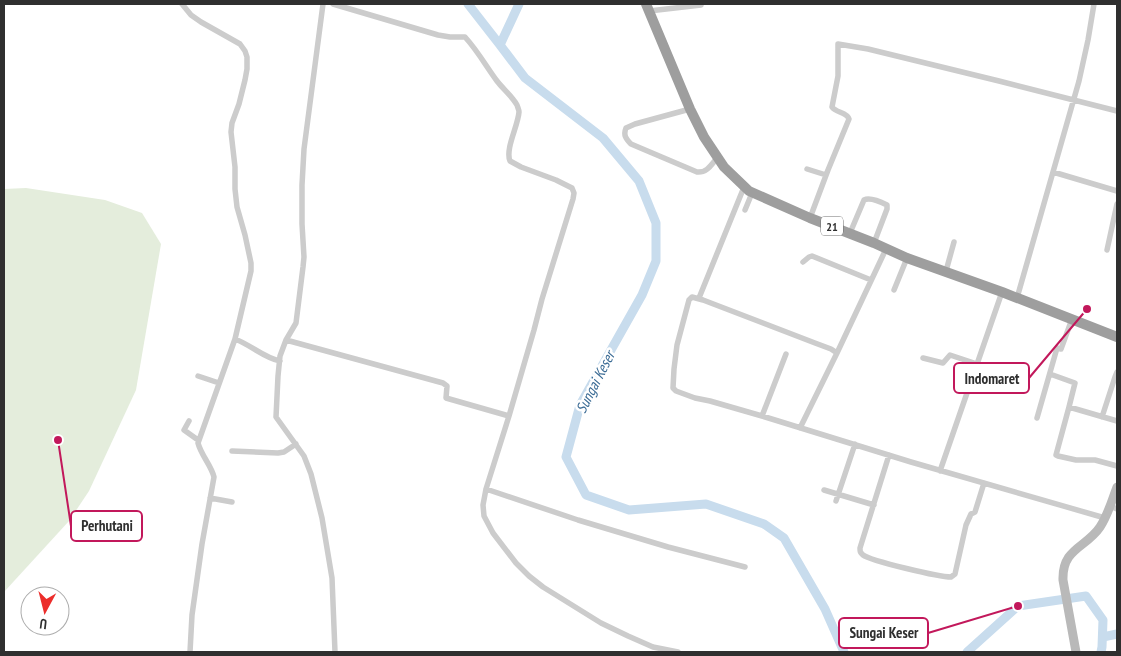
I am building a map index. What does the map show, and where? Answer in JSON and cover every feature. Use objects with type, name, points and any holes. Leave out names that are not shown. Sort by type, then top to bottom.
[{"type":"highway","name":"21","points":[[647,7],[690,109],[704,137],[724,166],[748,190],[907,258],[1002,292],[1117,337]]},
{"type":"main road","points":[[1076,652],[1064,586],[1064,565],[1075,549],[1093,536],[1114,507],[1117,487]]},
{"type":"street","points":[[182,4],[191,15],[201,22],[240,44],[247,57],[246,80],[232,123],[231,132],[237,207],[251,264],[237,339],[198,440],[202,455],[214,478],[192,615],[190,652]]},
{"type":"street","points":[[323,4],[304,158],[302,210],[304,257],[296,323],[287,340],[280,361],[276,417],[304,456],[311,474],[322,518],[332,578],[335,652]]},
{"type":"street","points":[[333,4],[438,35],[465,37],[518,109],[518,117],[508,158],[510,161],[572,188],[573,199],[542,299],[510,416],[486,489],[483,511],[493,533],[516,563],[529,576],[601,623],[646,644],[678,652]]},
{"type":"street","points":[[1017,298],[1074,99],[1088,40],[1094,4]]},
{"type":"street","points":[[647,7],[701,5]]},
{"type":"street","points":[[810,218],[850,119],[832,107],[838,76],[838,44],[868,49],[1117,111]]},
{"type":"street","points":[[690,109],[635,124],[626,128],[624,137],[631,144],[697,172],[706,170],[718,158]]},
{"type":"street","points":[[807,169],[826,175]]},
{"type":"street","points":[[1053,172],[1117,191]]},
{"type":"street","points":[[745,210],[748,190]]},
{"type":"street","points":[[699,298],[748,190]]},
{"type":"street","points":[[850,233],[864,200],[868,198],[887,205],[887,210],[874,243]]},
{"type":"street","points":[[1107,250],[1117,204]]},
{"type":"street","points":[[946,271],[954,242]]},
{"type":"street","points":[[800,428],[886,249]]},
{"type":"street","points":[[803,262],[812,256],[871,280]]},
{"type":"street","points":[[894,290],[907,258]]},
{"type":"street","points":[[940,471],[1002,292]]},
{"type":"street","points":[[837,353],[699,298],[692,297],[689,300],[677,345],[673,388],[676,392],[695,398],[1106,518]]},
{"type":"street","points":[[1037,418],[1057,348],[1061,349],[1072,319]]},
{"type":"street","points":[[237,339],[280,361]]},
{"type":"street","points":[[287,340],[443,383],[447,386],[446,398],[510,416]]},
{"type":"street","points":[[762,416],[786,354]]},
{"type":"street","points":[[923,358],[943,363],[950,355],[977,364]]},
{"type":"street","points":[[1102,417],[1117,372]]},
{"type":"street","points":[[1050,374],[1074,383],[1057,456],[1076,460],[1095,460],[1117,466]]},
{"type":"street","points":[[198,376],[219,383]]},
{"type":"street","points":[[1069,407],[1117,421]]},
{"type":"street","points":[[189,421],[184,430],[198,440]]},
{"type":"street","points":[[232,451],[278,453],[284,452],[296,444]]},
{"type":"street","points":[[837,498],[855,444]]},
{"type":"street","points":[[889,455],[860,548],[860,553],[864,556],[878,561],[951,577],[954,574],[966,525],[971,514],[975,512],[984,483]]},
{"type":"street","points":[[486,489],[578,520],[668,547],[745,567]]},
{"type":"street","points":[[824,490],[837,498],[874,505]]},
{"type":"street","points":[[210,498],[232,502]]},
{"type":"green space","points":[[26,188],[105,200],[142,213],[161,244],[136,390],[89,491],[69,521],[4,592],[4,189]]},
{"type":"waterway","points":[[468,4],[500,45]]},
{"type":"waterway","name":"Sungai Keser","points":[[519,4],[500,45],[525,78],[603,138],[639,181],[656,223],[656,261],[642,295],[580,405],[566,457],[586,495],[629,510],[706,504],[764,524],[784,538],[825,609],[844,652]]},
{"type":"waterway","name":"Sungai Keser","points":[[967,652],[1018,606],[1086,596],[1103,620],[1101,652]]},
{"type":"waterway","points":[[1103,637],[1117,634]]},
{"type":"place","name":"Indomaret","points":[[1087,309]]},
{"type":"place","name":"Perhutani","points":[[58,440]]},
{"type":"place","name":"Sungai Keser","points":[[1018,606]]}]
